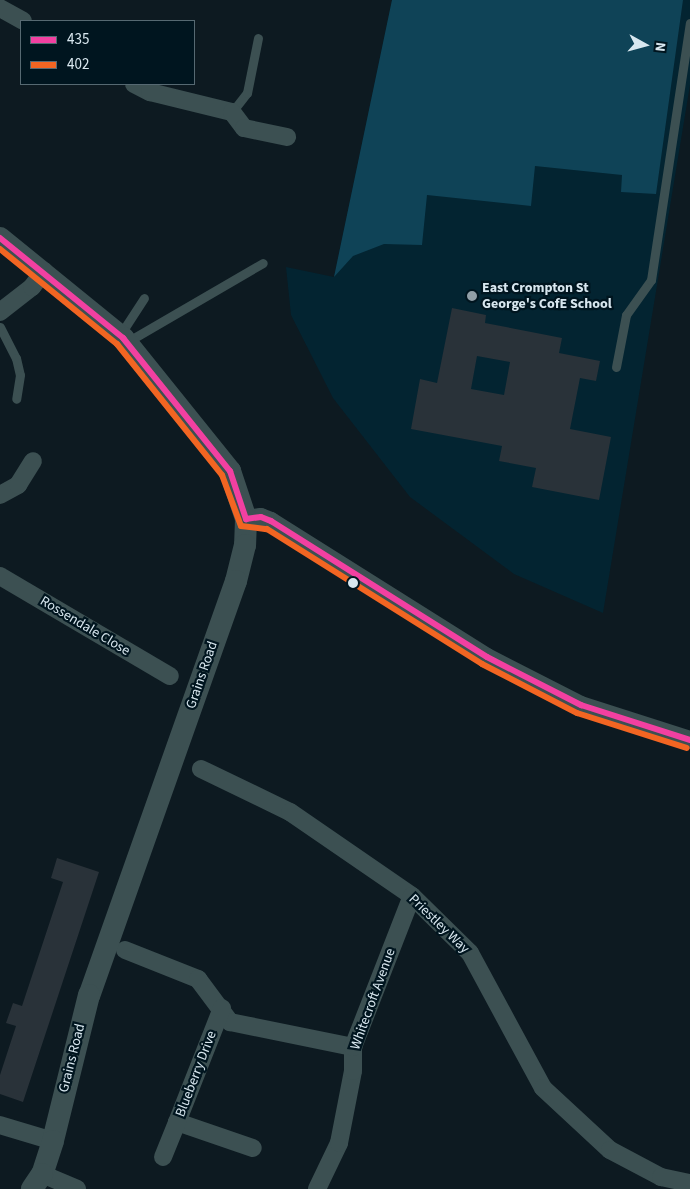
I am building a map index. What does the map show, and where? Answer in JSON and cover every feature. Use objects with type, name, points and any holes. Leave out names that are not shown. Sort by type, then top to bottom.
[{"type":"street","points":[[0,8],[21,20]]},
{"type":"street","points":[[136,85],[150,92],[232,112],[244,128],[287,137]]},
{"type":"street","name":"Grains Road","points":[[0,238],[44,271],[123,338],[230,471],[246,519],[245,545],[236,581],[89,996],[53,1141],[37,1182]]},
{"type":"street","points":[[0,312],[32,287],[44,271]]},
{"type":"street","points":[[0,495],[18,485],[33,461]]},
{"type":"street","points":[[246,519],[261,517],[271,521],[487,657],[581,705],[690,740]]},
{"type":"street","name":"Rossendale Close","points":[[0,576],[170,676]]},
{"type":"street","name":"Priestley Way","points":[[202,770],[290,812],[412,896],[470,953],[543,1088],[610,1150],[661,1176],[690,1183]]},
{"type":"street","name":"Whitecroft Avenue","points":[[316,1189],[339,1143],[353,1071],[353,1047],[412,896]]},
{"type":"street","name":"Blueberry Drive","points":[[125,950],[197,978],[222,1008],[230,1022],[353,1047]]},
{"type":"street","name":"Blueberry Drive","points":[[222,1008],[177,1122],[253,1148]]},
{"type":"street","points":[[163,1156],[177,1122]]},
{"type":"street","points":[[0,1125],[53,1141]]},
{"type":"street","points":[[37,1182],[77,1189]]},
{"type":"lane","points":[[616,367],[626,315],[651,280],[690,23]]},
{"type":"lane","points":[[232,112],[247,92],[258,38]]},
{"type":"lane","points":[[123,338],[263,263]]},
{"type":"lane","points":[[123,338],[144,298]]},
{"type":"lane","points":[[0,327],[16,358],[20,375],[16,399]]},
{"type":"shaded area","name":"East Crompton St George's CofE School","points":[[392,0],[690,0],[690,85],[603,613],[514,574],[410,497],[333,398],[291,315],[286,267],[334,277]]},
{"type":"shaded area","points":[[392,0],[683,0],[656,194],[621,192],[622,175],[535,166],[531,206],[427,195],[422,245],[384,244],[353,256],[334,277]]},
{"type":"building","points":[[452,308],[486,315],[485,323],[562,338],[559,353],[600,361],[596,381],[580,378],[570,429],[611,437],[599,500],[532,487],[536,468],[499,461],[502,446],[411,429],[420,379],[437,383]],"holes":[[[477,356],[510,362],[504,395],[471,389]]]},
{"type":"building","points":[[57,858],[99,872],[23,1102],[0,1094],[0,1075],[16,1026],[6,1023],[13,1003],[22,1006],[63,882],[51,878]]},
{"type":"transit line","name":"435","points":[[0,238],[123,338],[230,471],[246,519],[261,517],[271,521],[487,657],[581,705],[690,740]]},
{"type":"transit line","name":"402","points":[[0,249],[117,344],[222,475],[241,526],[267,529],[482,664],[577,713],[687,748]]},
{"type":"place","name":"East Crompton St George's CofE School","points":[[472,296]]}]
